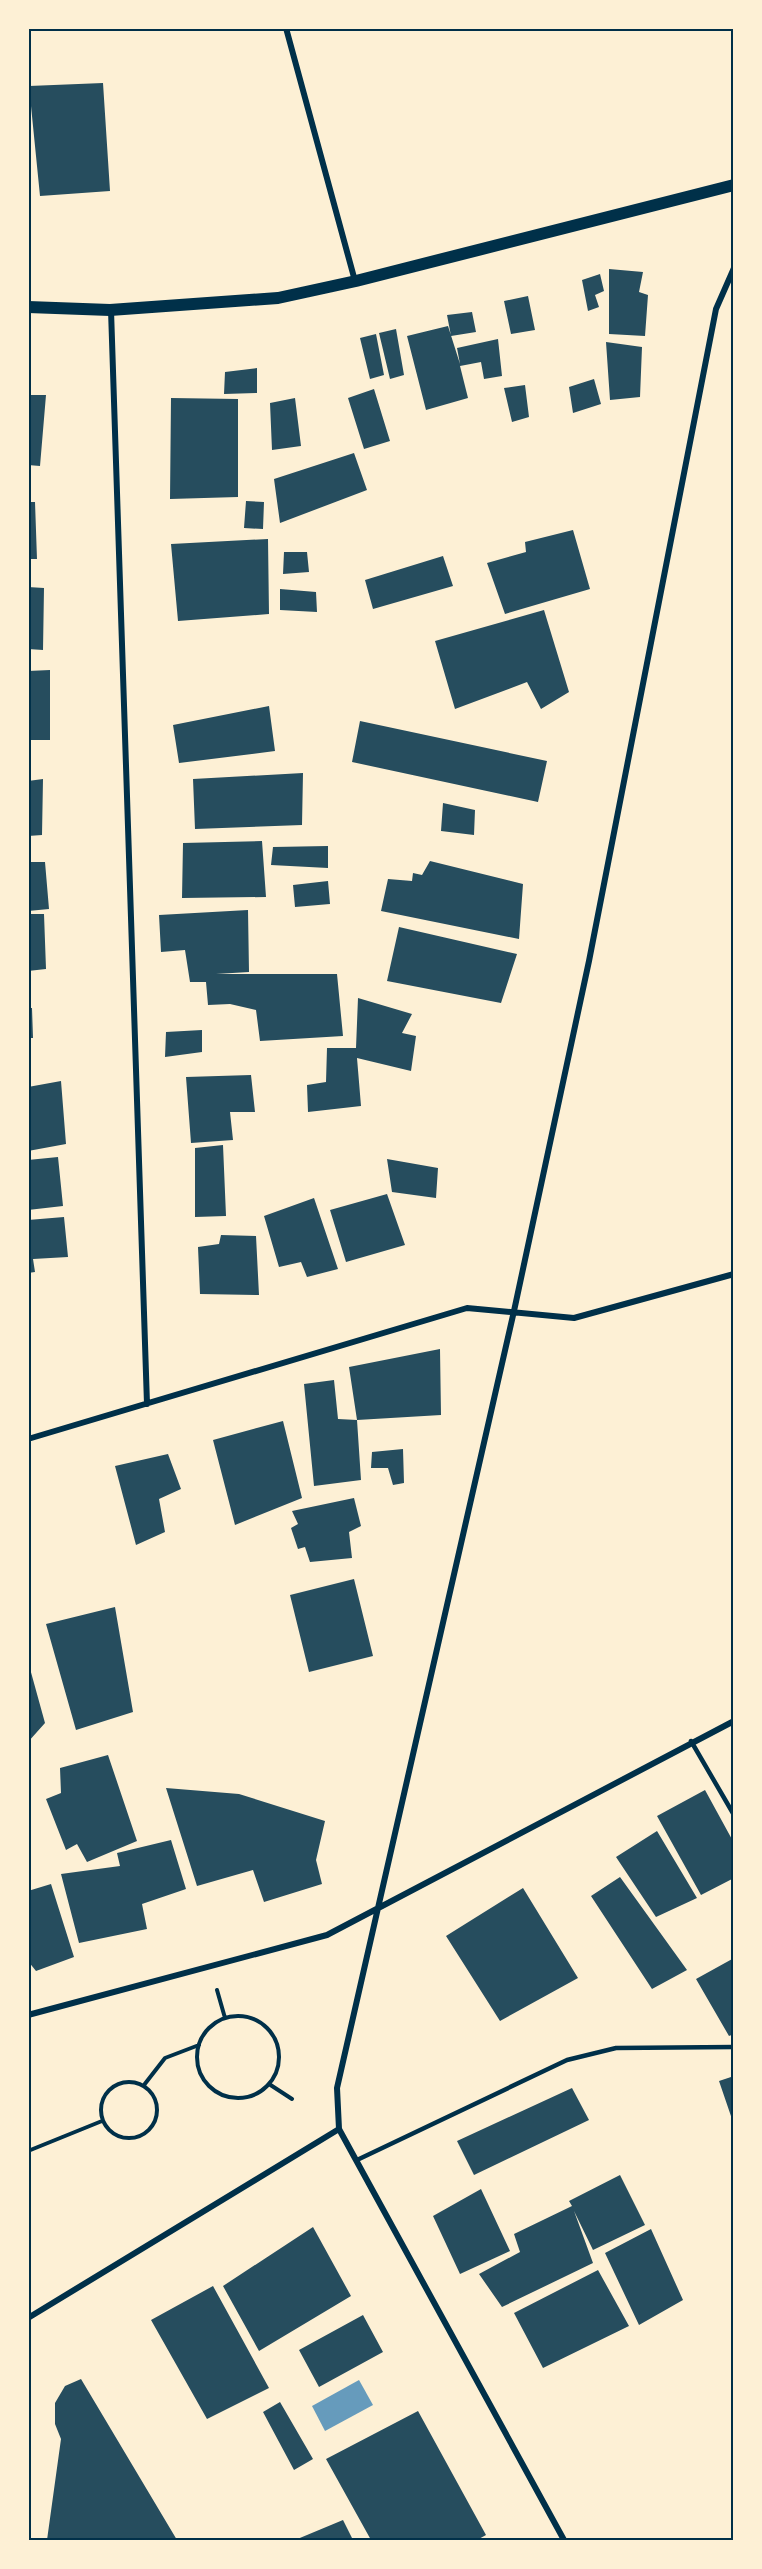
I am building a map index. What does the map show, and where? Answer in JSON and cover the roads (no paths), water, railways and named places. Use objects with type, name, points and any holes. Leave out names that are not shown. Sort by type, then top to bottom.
[{"type":"main road","points":[[28,307],[111,310],[278,298],[356,282],[734,184]]},
{"type":"street","points":[[286,28],[356,282]]},
{"type":"street","points":[[564,2541],[339,2129],[336,2088],[514,1311],[589,961],[716,309],[734,268]]},
{"type":"street","points":[[111,310],[147,1404]]},
{"type":"street","points":[[28,1438],[467,1308],[574,1318],[734,1274]]},
{"type":"street","points":[[28,2016],[327,1935],[691,1741],[734,1721]]},
{"type":"street","points":[[28,2318],[339,2129]]},
{"type":"lane","points":[[691,1741],[734,1815]]},
{"type":"lane","points":[[357,2160],[567,2060],[616,2048],[734,2047]]},
{"type":"water","points":[[359,2380],[373,2405],[325,2431],[312,2406]]}]
